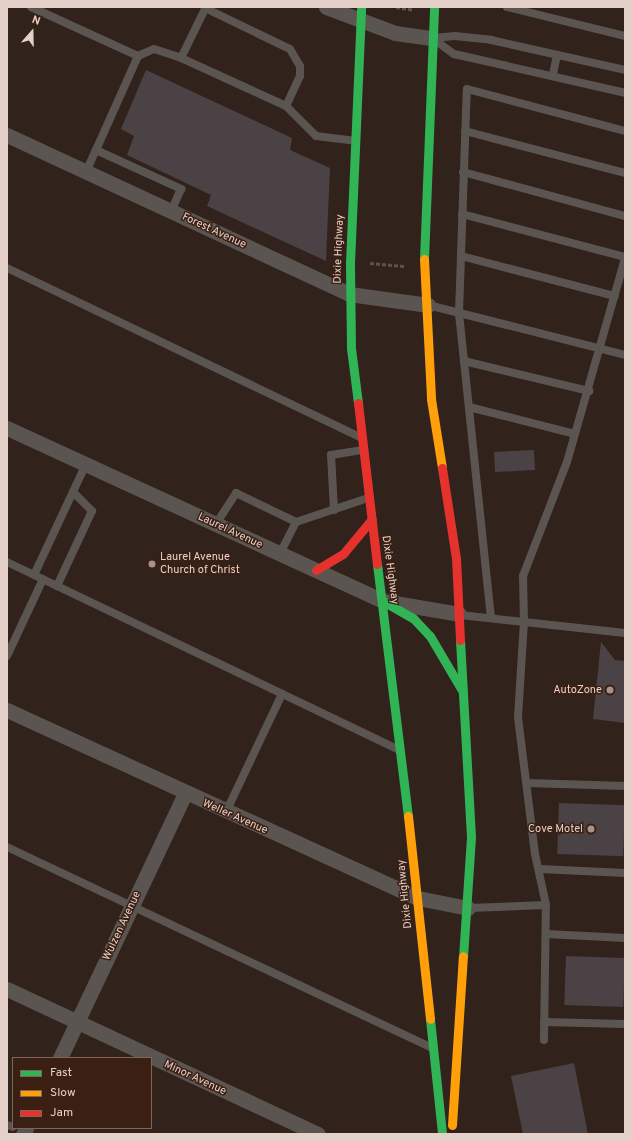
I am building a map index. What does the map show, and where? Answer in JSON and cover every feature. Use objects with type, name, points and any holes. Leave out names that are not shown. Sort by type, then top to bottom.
[{"type":"main road","name":"Dixie Highway","points":[[361,7],[349,294],[350,348],[362,450],[383,601],[418,898],[442,1134]]},
{"type":"main road","points":[[434,7],[425,194],[424,268],[428,305],[431,399],[456,558],[471,837],[468,908],[452,1134]]},
{"type":"main road","points":[[316,570],[343,554],[372,519]]},
{"type":"main road","points":[[383,601],[413,618],[430,636],[464,695]]},
{"type":"street","points":[[326,7],[360,22],[395,33],[432,38]]},
{"type":"street","name":"Forest Avenue","points":[[7,135],[349,294],[428,305]]},
{"type":"street","name":"Laurel Avenue","points":[[7,428],[383,601],[460,614]]},
{"type":"street","name":"Weller Avenue","points":[[7,710],[225,813],[418,898],[468,908]]},
{"type":"street","name":"Wulzen Avenue","points":[[60,1057],[185,794]]},
{"type":"street","name":"Minor Avenue","points":[[7,989],[151,1057]]},
{"type":"street","name":"Minor Avenue","points":[[152,1058],[318,1134]]},
{"type":"lane","points":[[31,7],[138,56]]},
{"type":"lane","points":[[181,58],[205,7],[290,49],[300,66],[300,76],[286,106]]},
{"type":"lane","points":[[507,7],[625,36]]},
{"type":"lane","points":[[432,38],[455,36],[491,40],[625,70]]},
{"type":"lane","points":[[432,38],[454,54],[553,74],[625,93]]},
{"type":"lane","points":[[86,172],[138,56],[154,49],[181,58],[286,106],[316,136],[355,141]]},
{"type":"lane","points":[[553,74],[557,55]]},
{"type":"lane","points":[[491,618],[459,313],[467,88],[625,131]]},
{"type":"lane","points":[[465,131],[625,173]]},
{"type":"lane","points":[[96,150],[181,189],[171,211]]},
{"type":"lane","points":[[463,172],[625,216]]},
{"type":"lane","points":[[462,214],[625,258],[602,349],[589,391],[575,434],[523,576],[524,622],[518,717],[546,905],[544,1040]]},
{"type":"lane","points":[[461,256],[615,296]]},
{"type":"lane","points":[[7,268],[361,437]]},
{"type":"lane","points":[[428,305],[625,355]]},
{"type":"lane","points":[[464,361],[589,391]]},
{"type":"lane","points":[[469,407],[575,434]]},
{"type":"lane","points":[[334,510],[331,455],[362,450]]},
{"type":"lane","points":[[34,575],[86,464]]},
{"type":"lane","points":[[57,586],[92,511],[73,492]]},
{"type":"lane","points":[[216,524],[236,493],[296,522],[369,498]]},
{"type":"lane","points":[[280,554],[296,522]]},
{"type":"lane","points":[[7,562],[400,751]]},
{"type":"lane","points":[[7,656],[43,579]]},
{"type":"lane","points":[[460,614],[625,633]]},
{"type":"lane","points":[[225,813],[282,694]]},
{"type":"lane","points":[[527,783],[625,786]]},
{"type":"lane","points":[[7,847],[434,1048]]},
{"type":"lane","points":[[540,869],[625,873]]},
{"type":"lane","points":[[468,908],[546,905]]},
{"type":"lane","points":[[546,934],[625,938]]},
{"type":"lane","points":[[544,1022],[625,1024]]},
{"type":"path","points":[[396,7],[414,10]]},
{"type":"path","points":[[370,264],[410,267]]},
{"type":"building","points":[[146,70],[292,138],[290,150],[330,168],[326,261],[207,206],[211,195],[127,155],[134,136],[121,129]]},
{"type":"building","points":[[534,450],[535,470],[495,472],[494,452]]},
{"type":"building","name":"AutoZone","points":[[601,642],[615,660],[625,661],[625,723],[593,719]]},
{"type":"building","name":"Cove Motel","points":[[559,803],[625,805],[623,856],[557,854]]},
{"type":"building","points":[[566,956],[625,958],[623,1007],[564,1005]]},
{"type":"building","points":[[574,1063],[588,1134],[523,1134],[511,1076]]},
{"type":"traffic: fast","points":[[358,403],[351,348],[350,263],[361,7]]},
{"type":"traffic: fast","points":[[424,259],[434,7]]},
{"type":"traffic: fast","points":[[377,564],[408,816]]},
{"type":"traffic: fast","points":[[383,601],[413,618],[430,636],[463,692]]},
{"type":"traffic: fast","points":[[460,640],[471,837],[463,956]]},
{"type":"traffic: fast","points":[[430,1019],[442,1134]]},
{"type":"traffic: slow","points":[[424,259],[431,399],[442,468]]},
{"type":"traffic: slow","points":[[408,816],[430,1019]]},
{"type":"traffic: slow","points":[[452,1125],[463,956]]},
{"type":"traffic: jam","points":[[358,403],[377,564]]},
{"type":"traffic: jam","points":[[442,468],[456,558],[460,640]]},
{"type":"traffic: jam","points":[[316,570],[343,554],[372,519]]},
{"type":"place","name":"Laurel Avenue Church of Christ","points":[[152,564]]},
{"type":"place","name":"AutoZone","points":[[610,690]]},
{"type":"place","name":"Cove Motel","points":[[591,829]]}]
